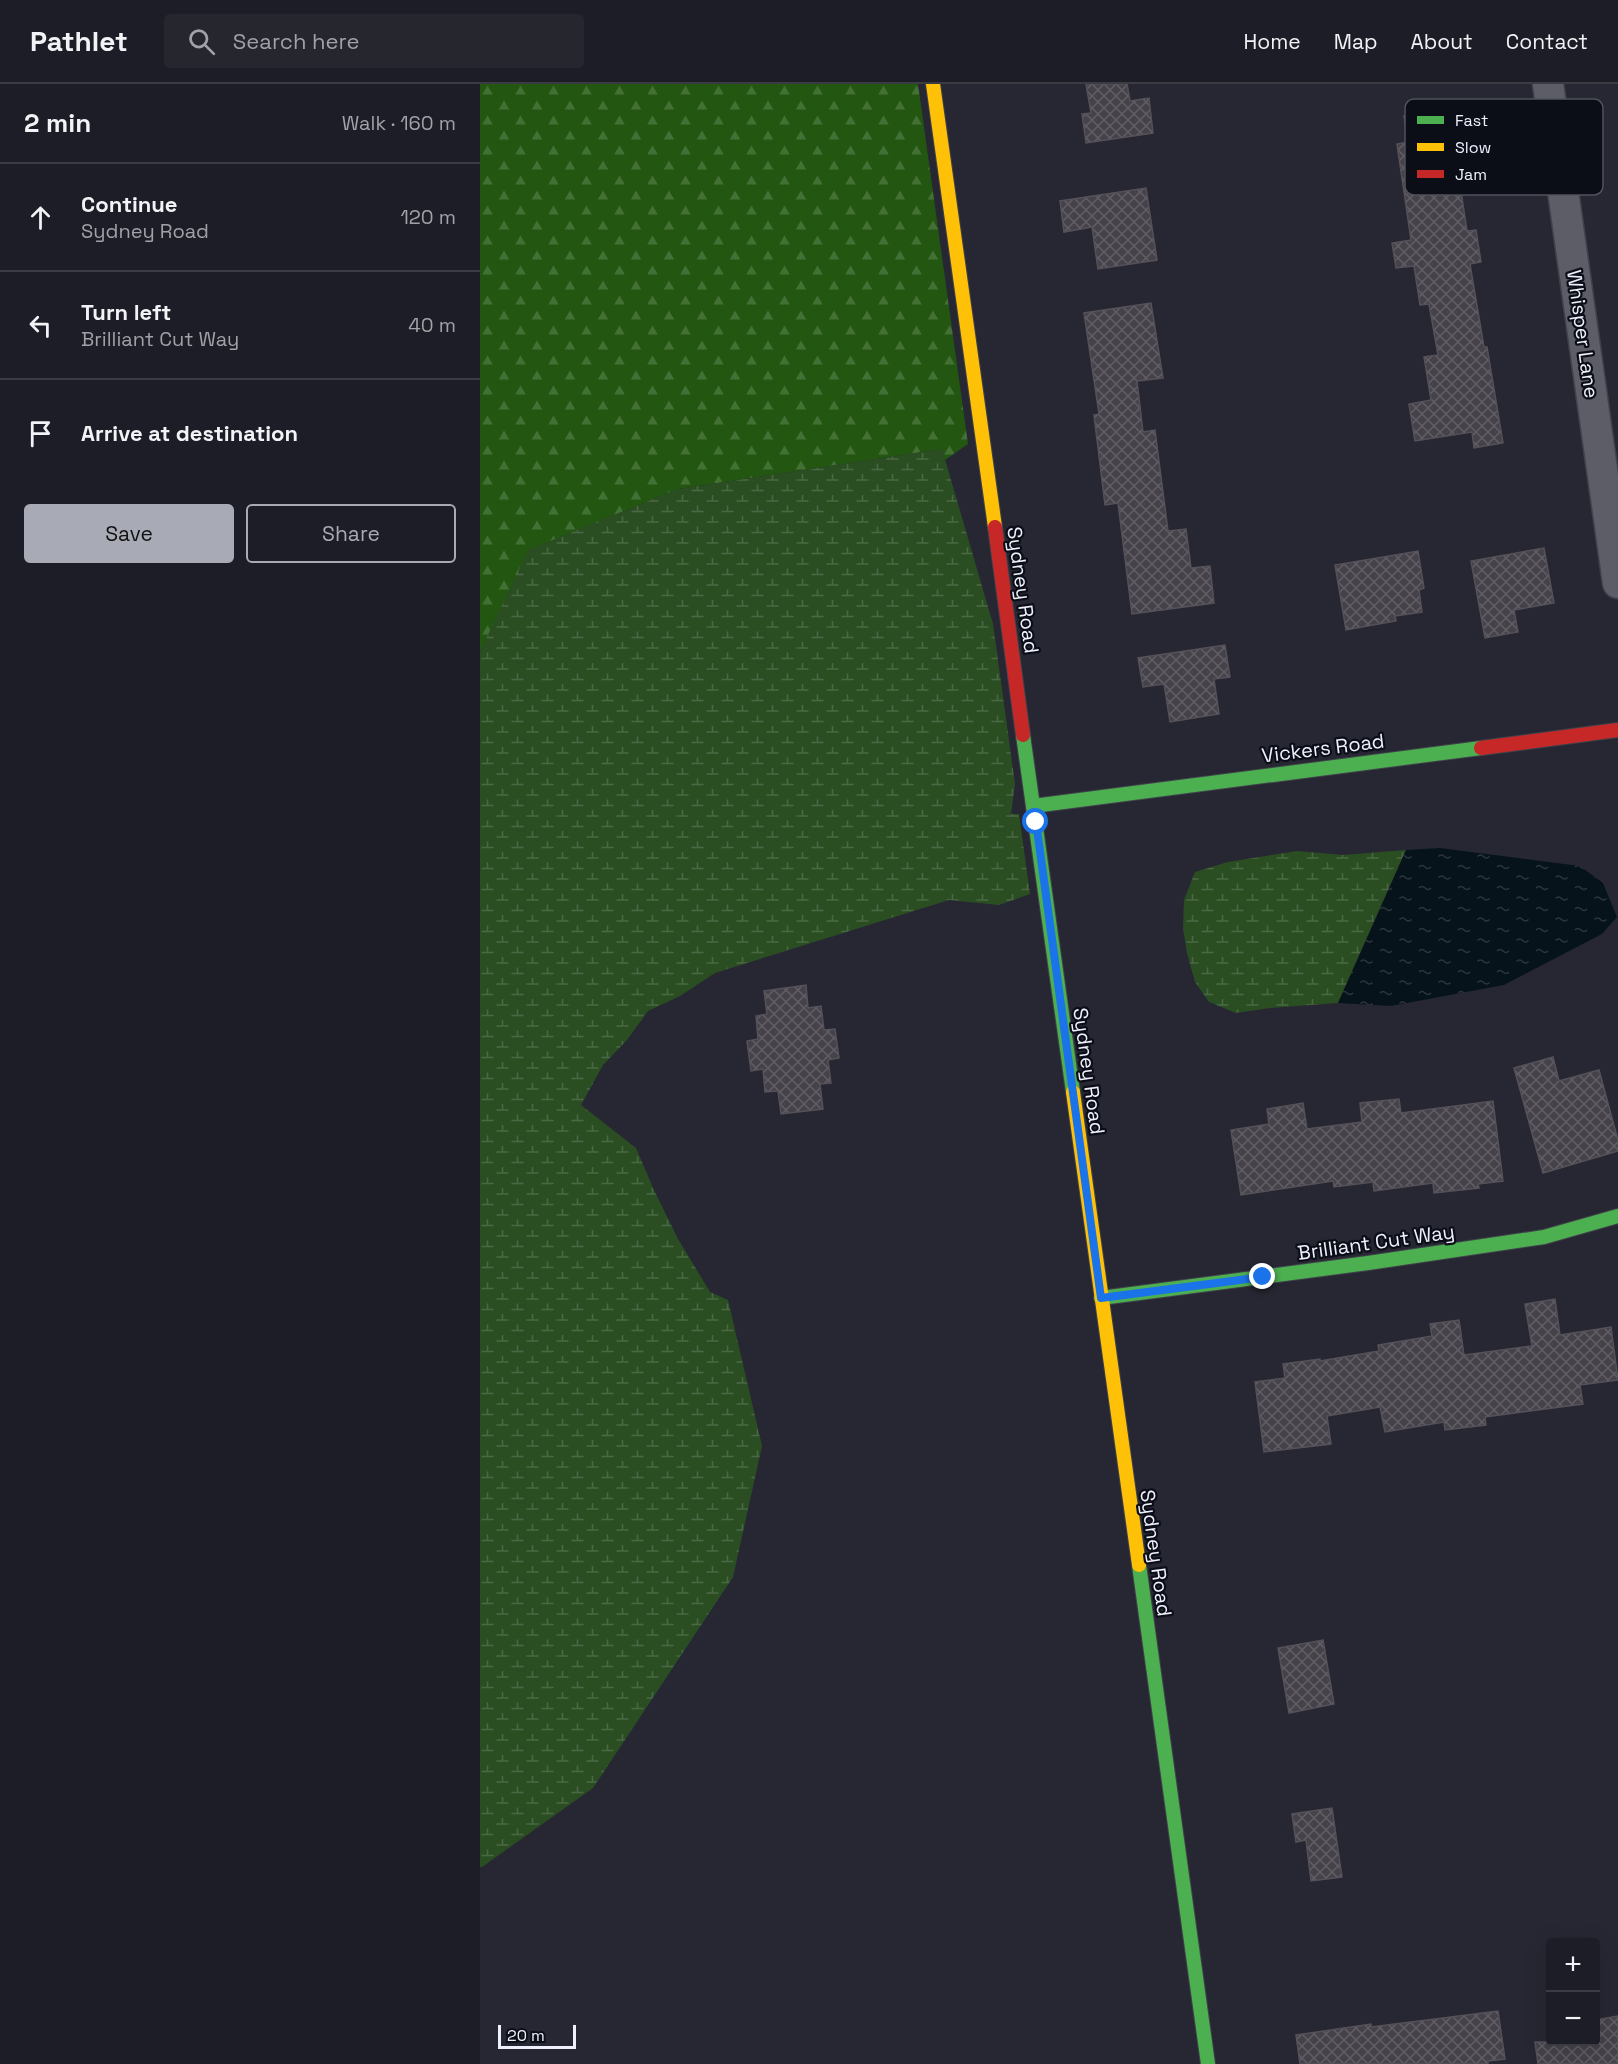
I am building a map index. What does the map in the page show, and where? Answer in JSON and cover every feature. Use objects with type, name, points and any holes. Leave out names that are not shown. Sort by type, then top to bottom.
[{"type":"street","name":"Sydney Road","points":[[933,84],[1208,2064]]},
{"type":"street","name":"Whisper Lane","points":[[1548,84],[1550,99]]},
{"type":"street","name":"Whisper Lane","points":[[1564,195],[1618,584]]},
{"type":"street","name":"Vickers Road","points":[[1033,806],[1618,730]]},
{"type":"street","name":"Brilliant Cut Way","points":[[1101,1298],[1544,1237],[1618,1216]]},
{"type":"green space","points":[[480,84],[918,84],[968,444],[945,460],[942,449],[678,489],[529,550],[480,652]]},
{"type":"green space","points":[[942,449],[993,624],[1015,784],[1011,814],[1019,814],[1030,894],[999,905],[949,900],[715,973],[680,996],[648,1011],[627,1040],[603,1065],[581,1105],[636,1148],[678,1239],[710,1292],[728,1300],[762,1446],[733,1577],[593,1788],[480,1867],[480,652],[528,550],[678,489]]},
{"type":"green space","points":[[1406,850],[1338,1003],[1236,1013],[1209,1002],[1195,982],[1183,928],[1184,900],[1195,872],[1228,862],[1297,851],[1343,855]]},
{"type":"water","points":[[1440,848],[1580,866],[1603,883],[1617,917],[1602,934],[1504,985],[1391,1006],[1338,1003],[1406,850]]},
{"type":"building","points":[[1086,84],[1127,84],[1130,101],[1149,98],[1153,133],[1086,143],[1082,114],[1091,113]]},
{"type":"building","points":[[1405,143],[1405,195],[1462,195],[1467,231],[1476,230],[1481,262],[1470,264],[1503,443],[1474,448],[1472,432],[1415,441],[1409,404],[1431,400],[1424,357],[1438,355],[1429,304],[1420,305],[1414,266],[1396,268],[1392,243],[1411,240],[1397,144]]},
{"type":"building","points":[[1146,188],[1157,260],[1098,269],[1092,227],[1064,232],[1060,201]]},
{"type":"building","points":[[1151,303],[1163,378],[1137,381],[1143,432],[1155,430],[1168,531],[1186,529],[1191,568],[1210,566],[1214,603],[1132,614],[1118,503],[1105,505],[1094,415],[1099,414],[1084,313]]},
{"type":"building","points":[[1544,548],[1554,603],[1514,610],[1518,632],[1485,638],[1471,561]]},
{"type":"building","points":[[1418,551],[1424,588],[1419,590],[1422,612],[1395,616],[1396,621],[1346,630],[1335,565]]},
{"type":"building","points":[[1225,645],[1230,677],[1214,679],[1219,714],[1170,722],[1164,684],[1143,687],[1138,658]]},
{"type":"building","points":[[806,985],[808,1008],[821,1006],[824,1030],[835,1029],[839,1058],[828,1060],[831,1083],[820,1084],[823,1109],[781,1114],[778,1091],[765,1092],[763,1069],[751,1071],[747,1041],[758,1039],[756,1016],[767,1014],[764,991]]},
{"type":"building","points":[[1553,1057],[1559,1081],[1599,1070],[1618,1140],[1618,1151],[1543,1173],[1514,1068]]},
{"type":"building","points":[[1399,1099],[1401,1113],[1493,1101],[1503,1181],[1478,1184],[1479,1188],[1434,1193],[1433,1183],[1374,1191],[1373,1182],[1334,1187],[1333,1181],[1241,1195],[1231,1130],[1269,1124],[1267,1109],[1303,1103],[1307,1129],[1362,1122],[1360,1103]]},
{"type":"building","points":[[1555,1299],[1560,1335],[1611,1327],[1618,1380],[1580,1385],[1583,1404],[1485,1417],[1486,1425],[1445,1430],[1444,1422],[1385,1432],[1380,1407],[1327,1416],[1331,1444],[1264,1452],[1255,1382],[1285,1378],[1283,1364],[1320,1359],[1320,1361],[1379,1351],[1378,1345],[1432,1336],[1430,1324],[1459,1320],[1464,1355],[1532,1346],[1525,1304]]},
{"type":"building","points":[[1323,1640],[1334,1704],[1289,1713],[1278,1648]]},
{"type":"building","points":[[1332,1808],[1342,1877],[1311,1881],[1306,1840],[1296,1842],[1292,1814]]},
{"type":"building","points":[[1498,2011],[1505,2059],[1488,2061],[1488,2064],[1300,2064],[1296,2035],[1371,2024],[1371,2027]]},
{"type":"building","points":[[1618,2016],[1618,2064],[1538,2064],[1535,2042],[1546,2042],[1546,2046],[1600,2046],[1600,2019]]},
{"type":"traffic: fast","points":[[1023,735],[1073,1092]]},
{"type":"traffic: fast","points":[[1033,806],[1481,748]]},
{"type":"traffic: fast","points":[[1101,1298],[1544,1237],[1618,1216]]},
{"type":"traffic: fast","points":[[1139,1565],[1208,2064]]},
{"type":"traffic: slow","points":[[933,84],[995,527]]},
{"type":"traffic: slow","points":[[1073,1092],[1139,1565]]},
{"type":"traffic: jam","points":[[995,527],[1023,735]]},
{"type":"traffic: jam","points":[[1481,748],[1618,730]]},
{"type":"route","points":[[1036,822],[1101,1298],[1263,1277]]}]
